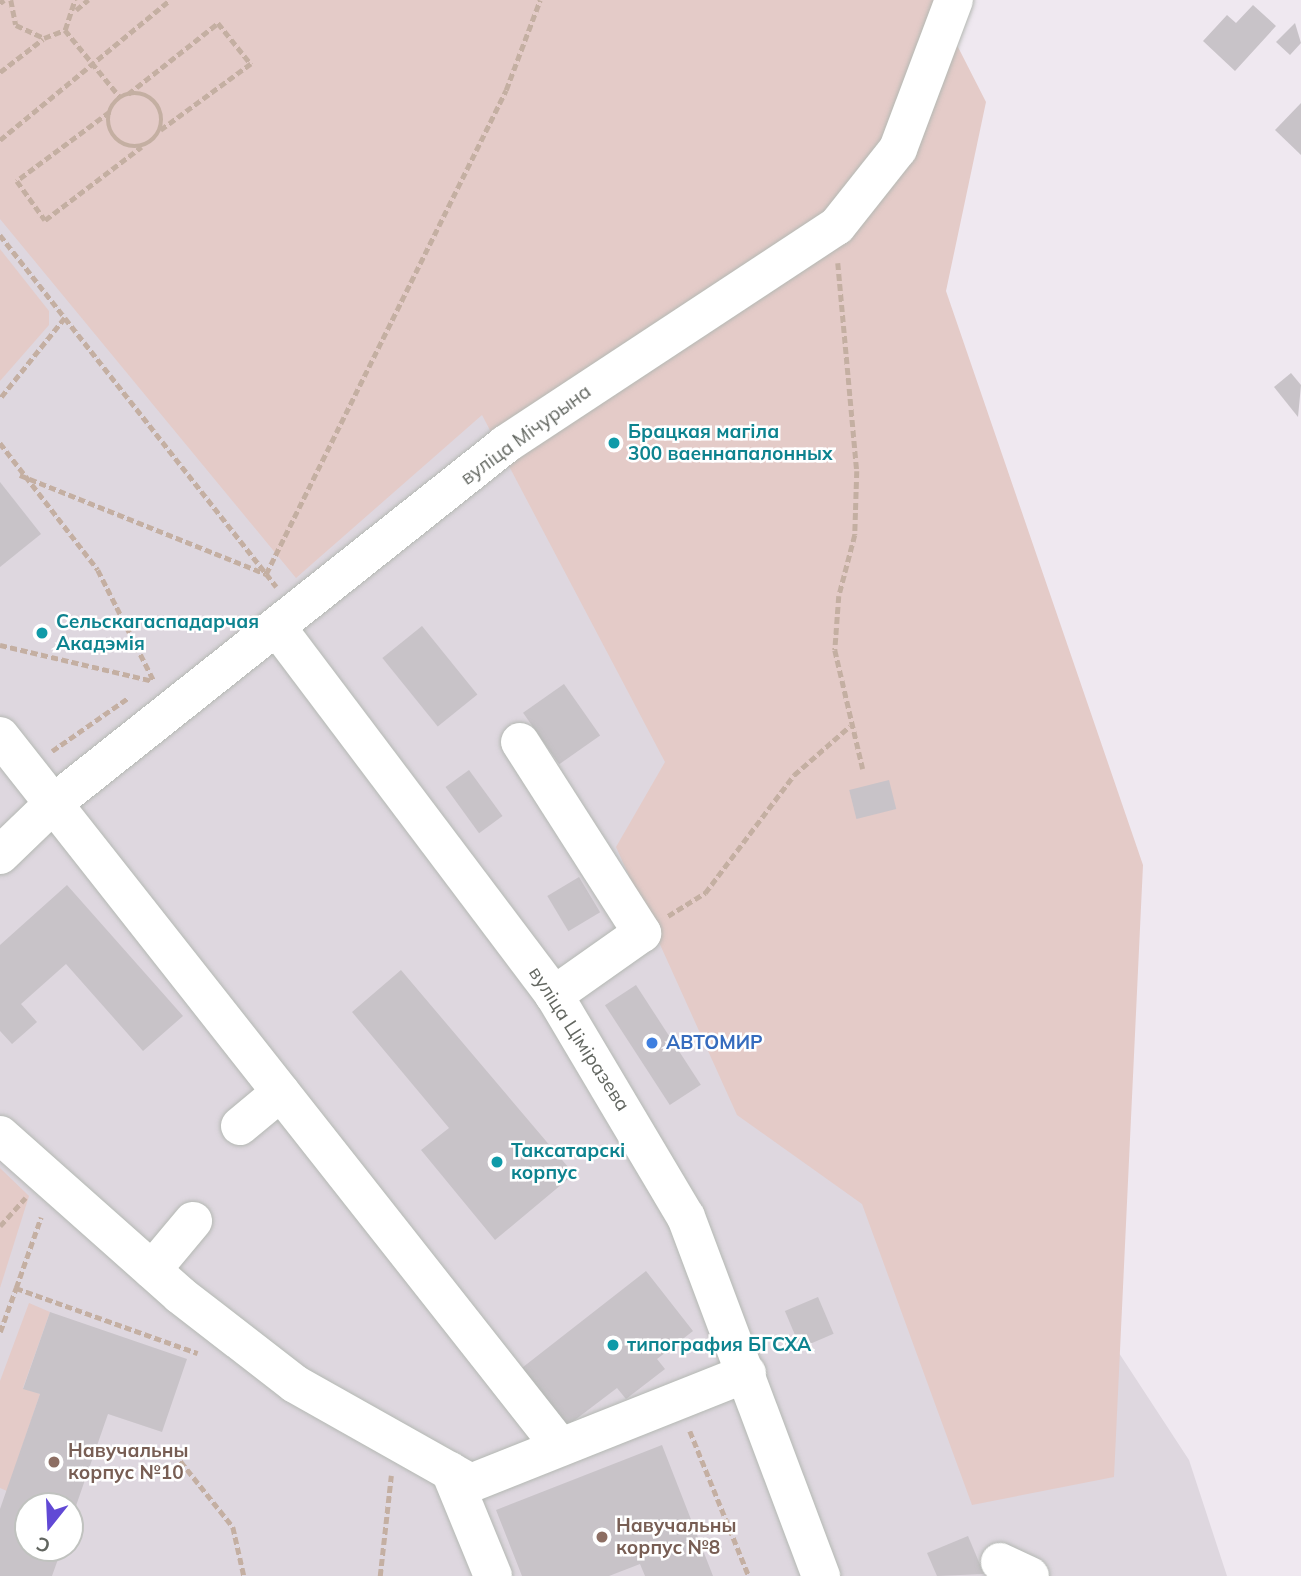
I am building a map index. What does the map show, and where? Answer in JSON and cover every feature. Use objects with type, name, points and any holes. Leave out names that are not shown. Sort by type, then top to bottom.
[{"type":"street","name":"вуліца Мічурына","points":[[0,855],[55,802],[289,622],[506,444],[837,226],[898,149],[954,0]]},
{"type":"street","name":"вуліца Ціміразева","points":[[289,622],[554,995],[686,1217],[747,1373],[821,1576]]},
{"type":"street","points":[[0,736],[55,802],[559,1445]]},
{"type":"street","points":[[520,742],[642,933],[554,995]]},
{"type":"street","points":[[240,1126],[281,1092]]},
{"type":"street","points":[[0,1135],[152,1270],[295,1384],[471,1483],[559,1445],[747,1373]]},
{"type":"street","points":[[152,1270],[193,1221]]},
{"type":"street","points":[[450,1471],[493,1576]]},
{"type":"path","points":[[0,3],[5,0]]},
{"type":"path","points":[[11,0],[16,25],[44,38]]},
{"type":"path","points":[[75,0],[75,10]]},
{"type":"path","points":[[0,72],[44,38],[65,30],[75,10],[88,0]]},
{"type":"path","points":[[0,140],[90,62],[170,0]]},
{"type":"path","points":[[266,575],[489,127],[540,0]]},
{"type":"path","points":[[218,23],[251,64],[45,220],[17,181],[110,112],[120,97],[128,94],[218,23]]},
{"type":"path","points":[[65,30],[120,97]]},
{"type":"path","points":[[128,94],[152,99],[162,113],[161,130]]},
{"type":"path","points":[[110,112],[115,138],[141,147]]},
{"type":"path","points":[[837,226],[839,318],[857,471],[855,535],[839,597],[835,650],[850,726],[863,769]]},
{"type":"path","points":[[0,235],[266,575],[289,622]]},
{"type":"path","points":[[0,399],[65,318]]},
{"type":"path","points":[[0,443],[20,475],[99,570],[154,681],[0,645]]},
{"type":"path","points":[[20,475],[266,575]]},
{"type":"path","points":[[642,933],[705,893],[794,775],[850,726]]},
{"type":"path","points":[[0,1226],[27,1196]]},
{"type":"path","points":[[0,1332],[43,1212],[53,1220]]},
{"type":"path","points":[[16,1288],[203,1353],[194,1342]]},
{"type":"path","points":[[677,1400],[749,1576]]},
{"type":"path","points":[[380,1576],[395,1441]]},
{"type":"path","points":[[174,1453],[233,1527],[244,1576]]},
{"type":"shaded area","points":[[0,0],[676,0],[723,748],[1189,1460],[1227,1576],[0,1576]]},
{"type":"shaded area","points":[[0,0],[934,0],[986,102],[946,291],[1143,865],[1114,1477],[972,1505],[862,1204],[737,1115],[616,847],[665,762],[482,415],[296,578],[0,219]]},
{"type":"shaded area","points":[[0,249],[49,311],[49,325],[0,381]]},
{"type":"shaded area","points":[[0,1168],[29,1196],[0,1288]]},
{"type":"shaded area","points":[[29,1303],[50,1312],[23,1388],[40,1394],[7,1491],[0,1488],[0,1381]]},
{"type":"building","points":[[1253,5],[1276,26],[1235,71],[1203,41],[1227,15],[1236,23]]},
{"type":"building","points":[[1295,23],[1301,43],[1290,55],[1276,42]]},
{"type":"building","points":[[1301,103],[1301,155],[1275,130]]},
{"type":"building","points":[[1291,373],[1301,385],[1298,417],[1274,387]]},
{"type":"building","points":[[0,482],[41,534],[0,567]]},
{"type":"building","points":[[422,626],[477,694],[438,726],[382,658]]},
{"type":"building","points":[[564,684],[600,736],[559,764],[523,713]]},
{"type":"building","points":[[469,770],[503,816],[479,833],[446,787]]},
{"type":"building","points":[[889,780],[896,809],[856,819],[849,790]]},
{"type":"building","points":[[579,877],[600,912],[568,931],[547,896]]},
{"type":"building","points":[[67,885],[183,1016],[143,1051],[66,964],[21,1004],[37,1022],[12,1044],[0,1031],[0,945]]},
{"type":"building","points":[[401,970],[574,1174],[495,1240],[421,1150],[449,1128],[352,1012]]},
{"type":"building","points":[[636,985],[701,1085],[670,1105],[605,1005]]},
{"type":"building","name":"типография БГСХА","points":[[646,1271],[693,1331],[657,1359],[665,1369],[626,1399],[617,1388],[563,1429],[518,1371]]},
{"type":"building","points":[[818,1297],[834,1334],[800,1348],[785,1311]]},
{"type":"building","name":"Навучальны корпус №10","points":[[50,1312],[187,1359],[162,1432],[108,1414],[81,1492],[14,1492],[14,1562],[57,1562],[52,1576],[0,1576],[0,1509],[40,1394],[23,1389]]},
{"type":"building","name":"Навучальны корпус №8","points":[[662,1445],[713,1576],[645,1576],[640,1564],[609,1576],[522,1576],[496,1510]]},
{"type":"building","points":[[968,1536],[984,1574],[937,1576],[927,1553]]},
{"type":"place","name":"Брацкая магіла 300 ваеннапалонных","points":[[614,443]]},
{"type":"place","name":"Сельскагаспадарчая Акадэмія","points":[[42,633]]},
{"type":"place","name":"АВТОМИР","points":[[652,1043]]},
{"type":"place","name":"Таксатарскі корпус","points":[[497,1162]]},
{"type":"place","name":"типография БГСХА","points":[[613,1345]]},
{"type":"place","name":"Навучальны корпус №10","points":[[54,1462]]},
{"type":"place","name":"Навучальны корпус №8","points":[[602,1537]]}]
